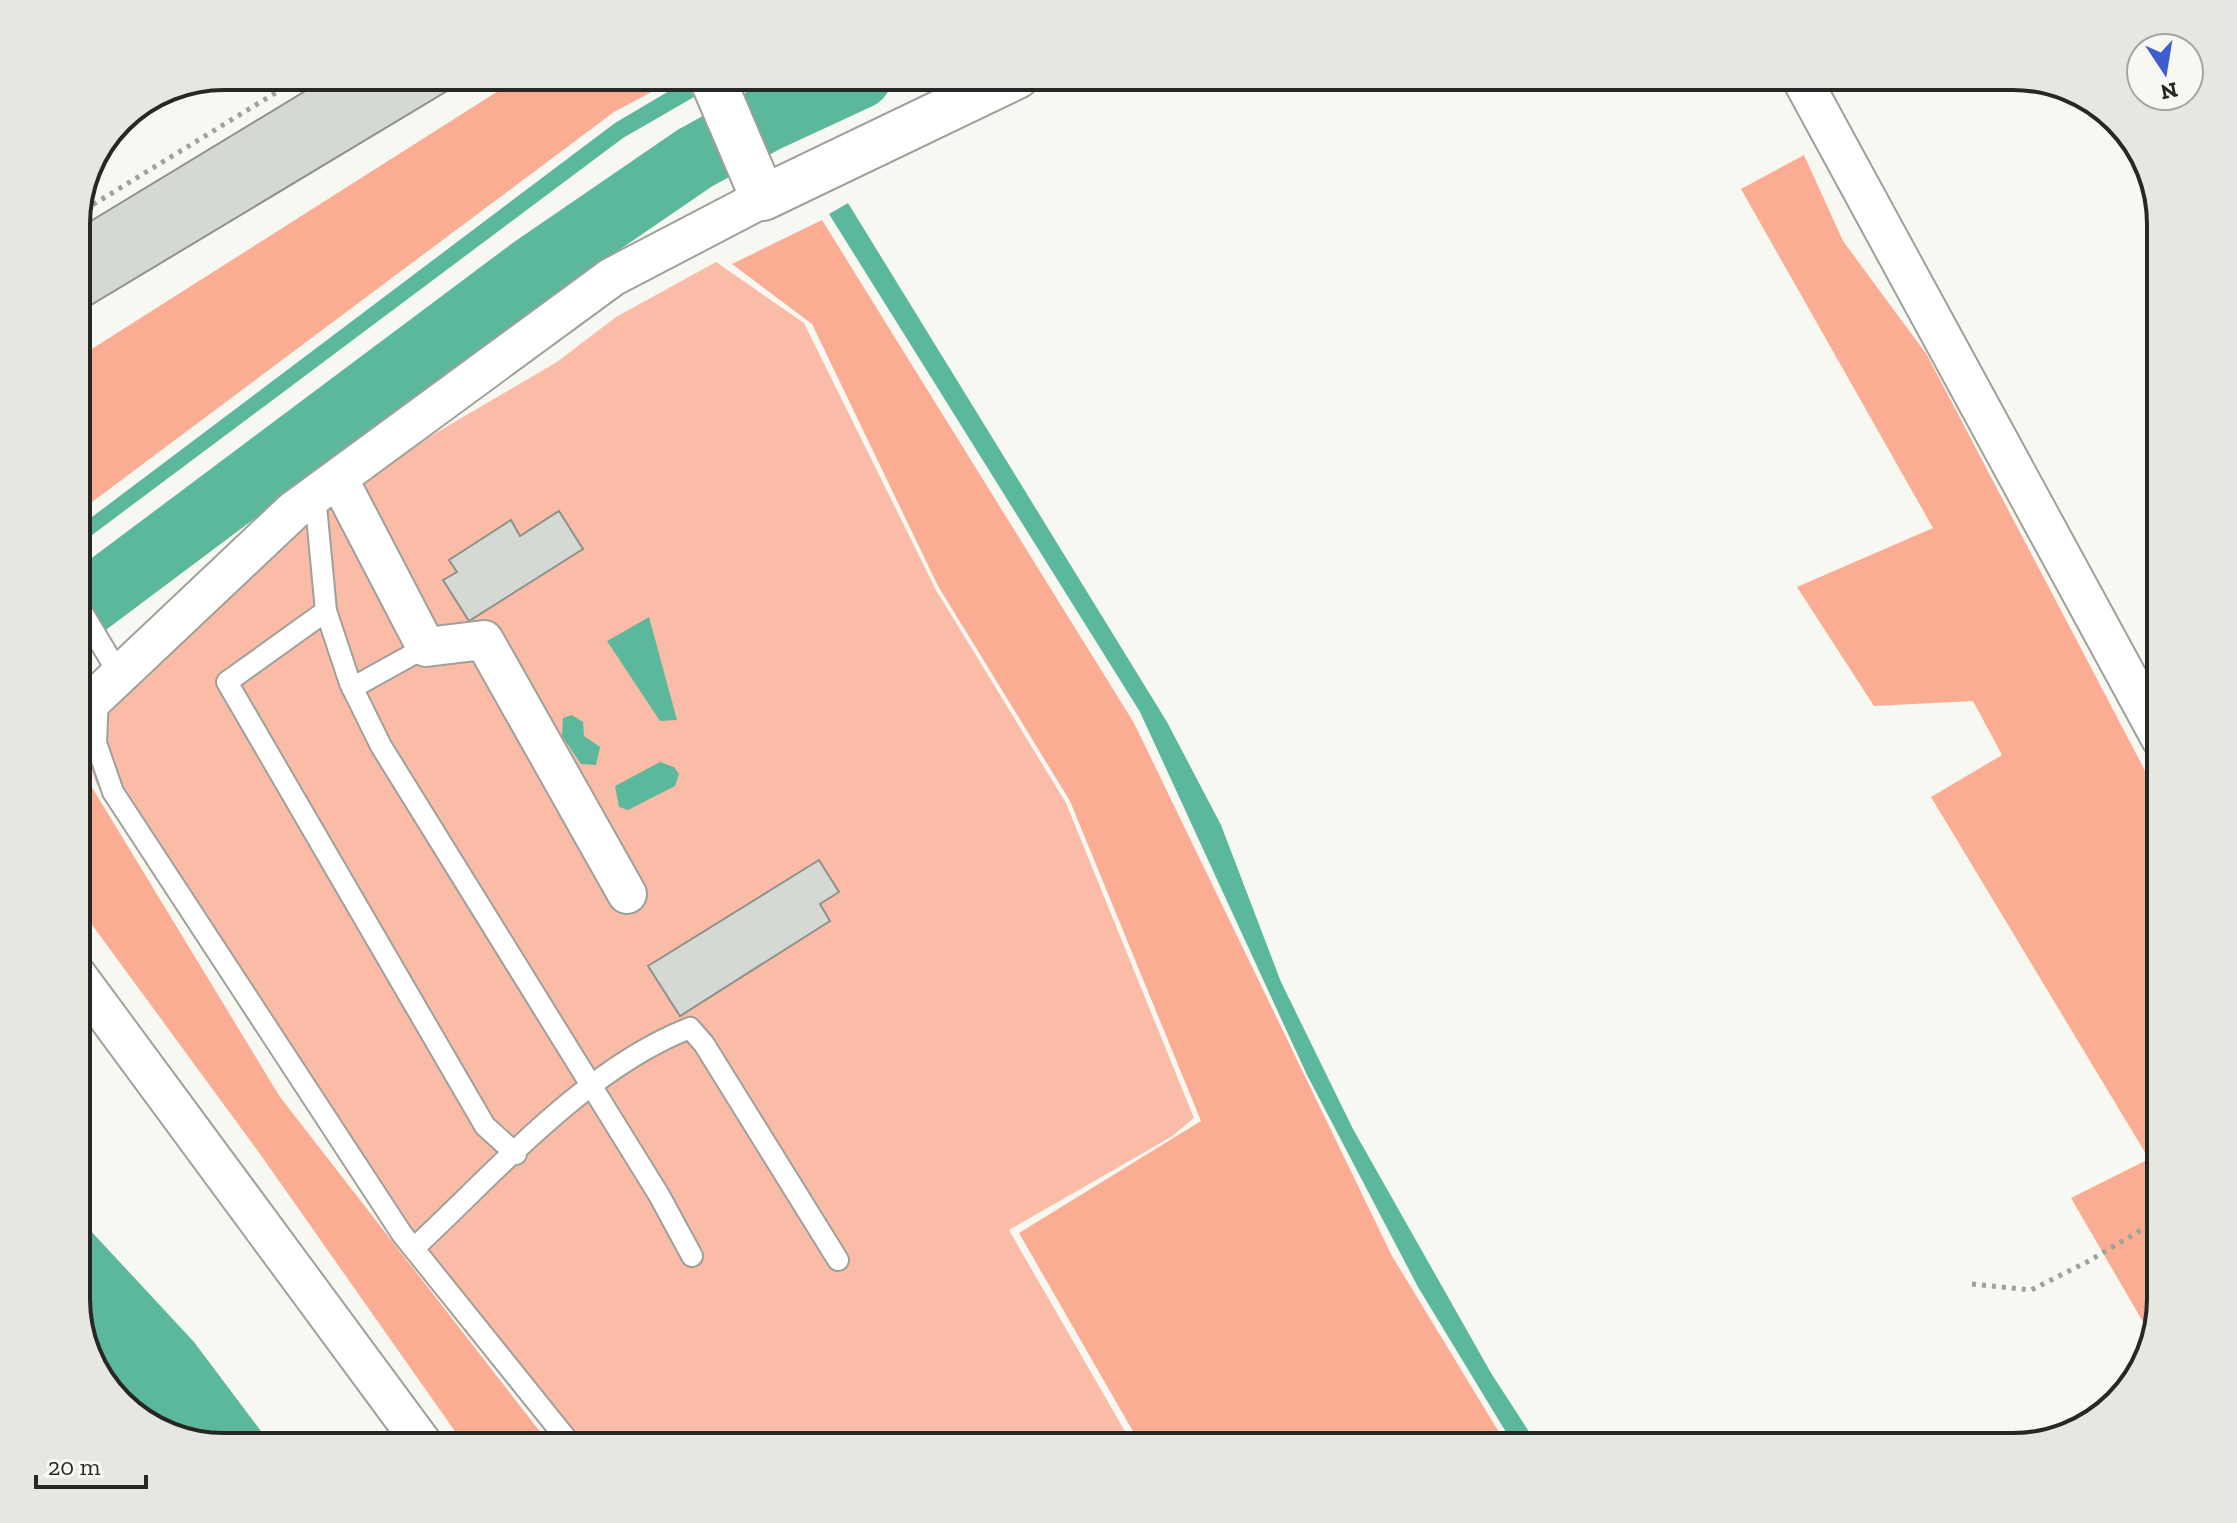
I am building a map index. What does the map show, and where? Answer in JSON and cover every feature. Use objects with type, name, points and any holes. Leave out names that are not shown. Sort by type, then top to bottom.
[{"type":"street","points":[[716,90],[758,187]]},
{"type":"street","points":[[98,695],[293,511],[612,277],[758,187],[984,90]]},
{"type":"street","points":[[1808,90],[2147,713]]},
{"type":"street","points":[[326,486],[426,647],[484,640],[627,894]]},
{"type":"street","points":[[90,993],[415,1433]]},
{"type":"lane","points":[[326,486],[326,611],[352,688],[381,746],[591,1085],[692,1256]]},
{"type":"lane","points":[[326,611],[227,682],[485,1126],[516,1154]]},
{"type":"lane","points":[[90,621],[93,625],[98,695],[96,743],[113,792],[414,1248],[562,1433]]},
{"type":"lane","points":[[352,688],[426,647]]},
{"type":"lane","points":[[414,1248],[591,1085],[660,1040],[690,1028],[704,1044],[838,1260]]},
{"type":"path","points":[[92,205],[280,90]]},
{"type":"path","points":[[1972,1284],[2031,1290],[2089,1261],[2147,1226]]},
{"type":"shaded area","points":[[500,90],[655,90],[614,112],[90,504],[90,350]]},
{"type":"shaded area","points":[[671,90],[690,90],[694,97],[623,138],[90,537],[90,518],[615,123]]},
{"type":"shaded area","points":[[1804,155],[1843,241],[1927,355],[2147,774],[2147,1156],[1931,797],[2002,755],[1973,701],[1874,706],[1797,587],[1933,528],[1741,189]]},
{"type":"shaded area","points":[[848,203],[1167,722],[1221,825],[1281,982],[1353,1129],[1491,1373],[1530,1433],[1507,1433],[1418,1287],[1307,1075],[1140,712],[829,214]]},
{"type":"shaded area","points":[[822,220],[1134,723],[1392,1256],[1499,1433],[1134,1433],[1019,1233],[1201,1121],[1070,801],[938,586],[812,324],[732,264]]},
{"type":"shaded area","points":[[716,262],[804,323],[936,590],[1066,803],[1194,1118],[1171,1137],[1009,1230],[1126,1433],[552,1433],[403,1244],[97,785],[90,766],[90,732],[296,531],[359,478],[557,362],[616,317]]},
{"type":"shaded area","points":[[649,617],[677,720],[660,721],[607,641]]},
{"type":"shaded area","points":[[572,715],[583,722],[584,736],[600,747],[596,765],[581,764],[562,736],[563,718]]},
{"type":"shaded area","points":[[660,762],[674,767],[679,774],[675,786],[628,810],[619,807],[615,786]]},
{"type":"shaded area","points":[[90,784],[280,1097],[541,1433],[456,1433],[260,1154],[90,922]]},
{"type":"shaded area","points":[[2147,1160],[2147,1299],[2144,1324],[2071,1198]]},
{"type":"shaded area","points":[[90,1230],[194,1342],[262,1433],[224,1433],[181,1426],[150,1410],[123,1387],[108,1366],[93,1325],[90,1307]]},
{"type":"building","points":[[307,90],[449,90],[90,306],[90,222]]},
{"type":"building","points":[[559,511],[583,549],[469,621],[443,580],[457,572],[449,560],[511,520],[520,536]]},
{"type":"building","points":[[819,860],[839,892],[820,904],[830,921],[680,1016],[648,966]]},
{"type":"waterway","points":[[90,601],[533,269],[695,158],[766,119],[829,90]]}]
